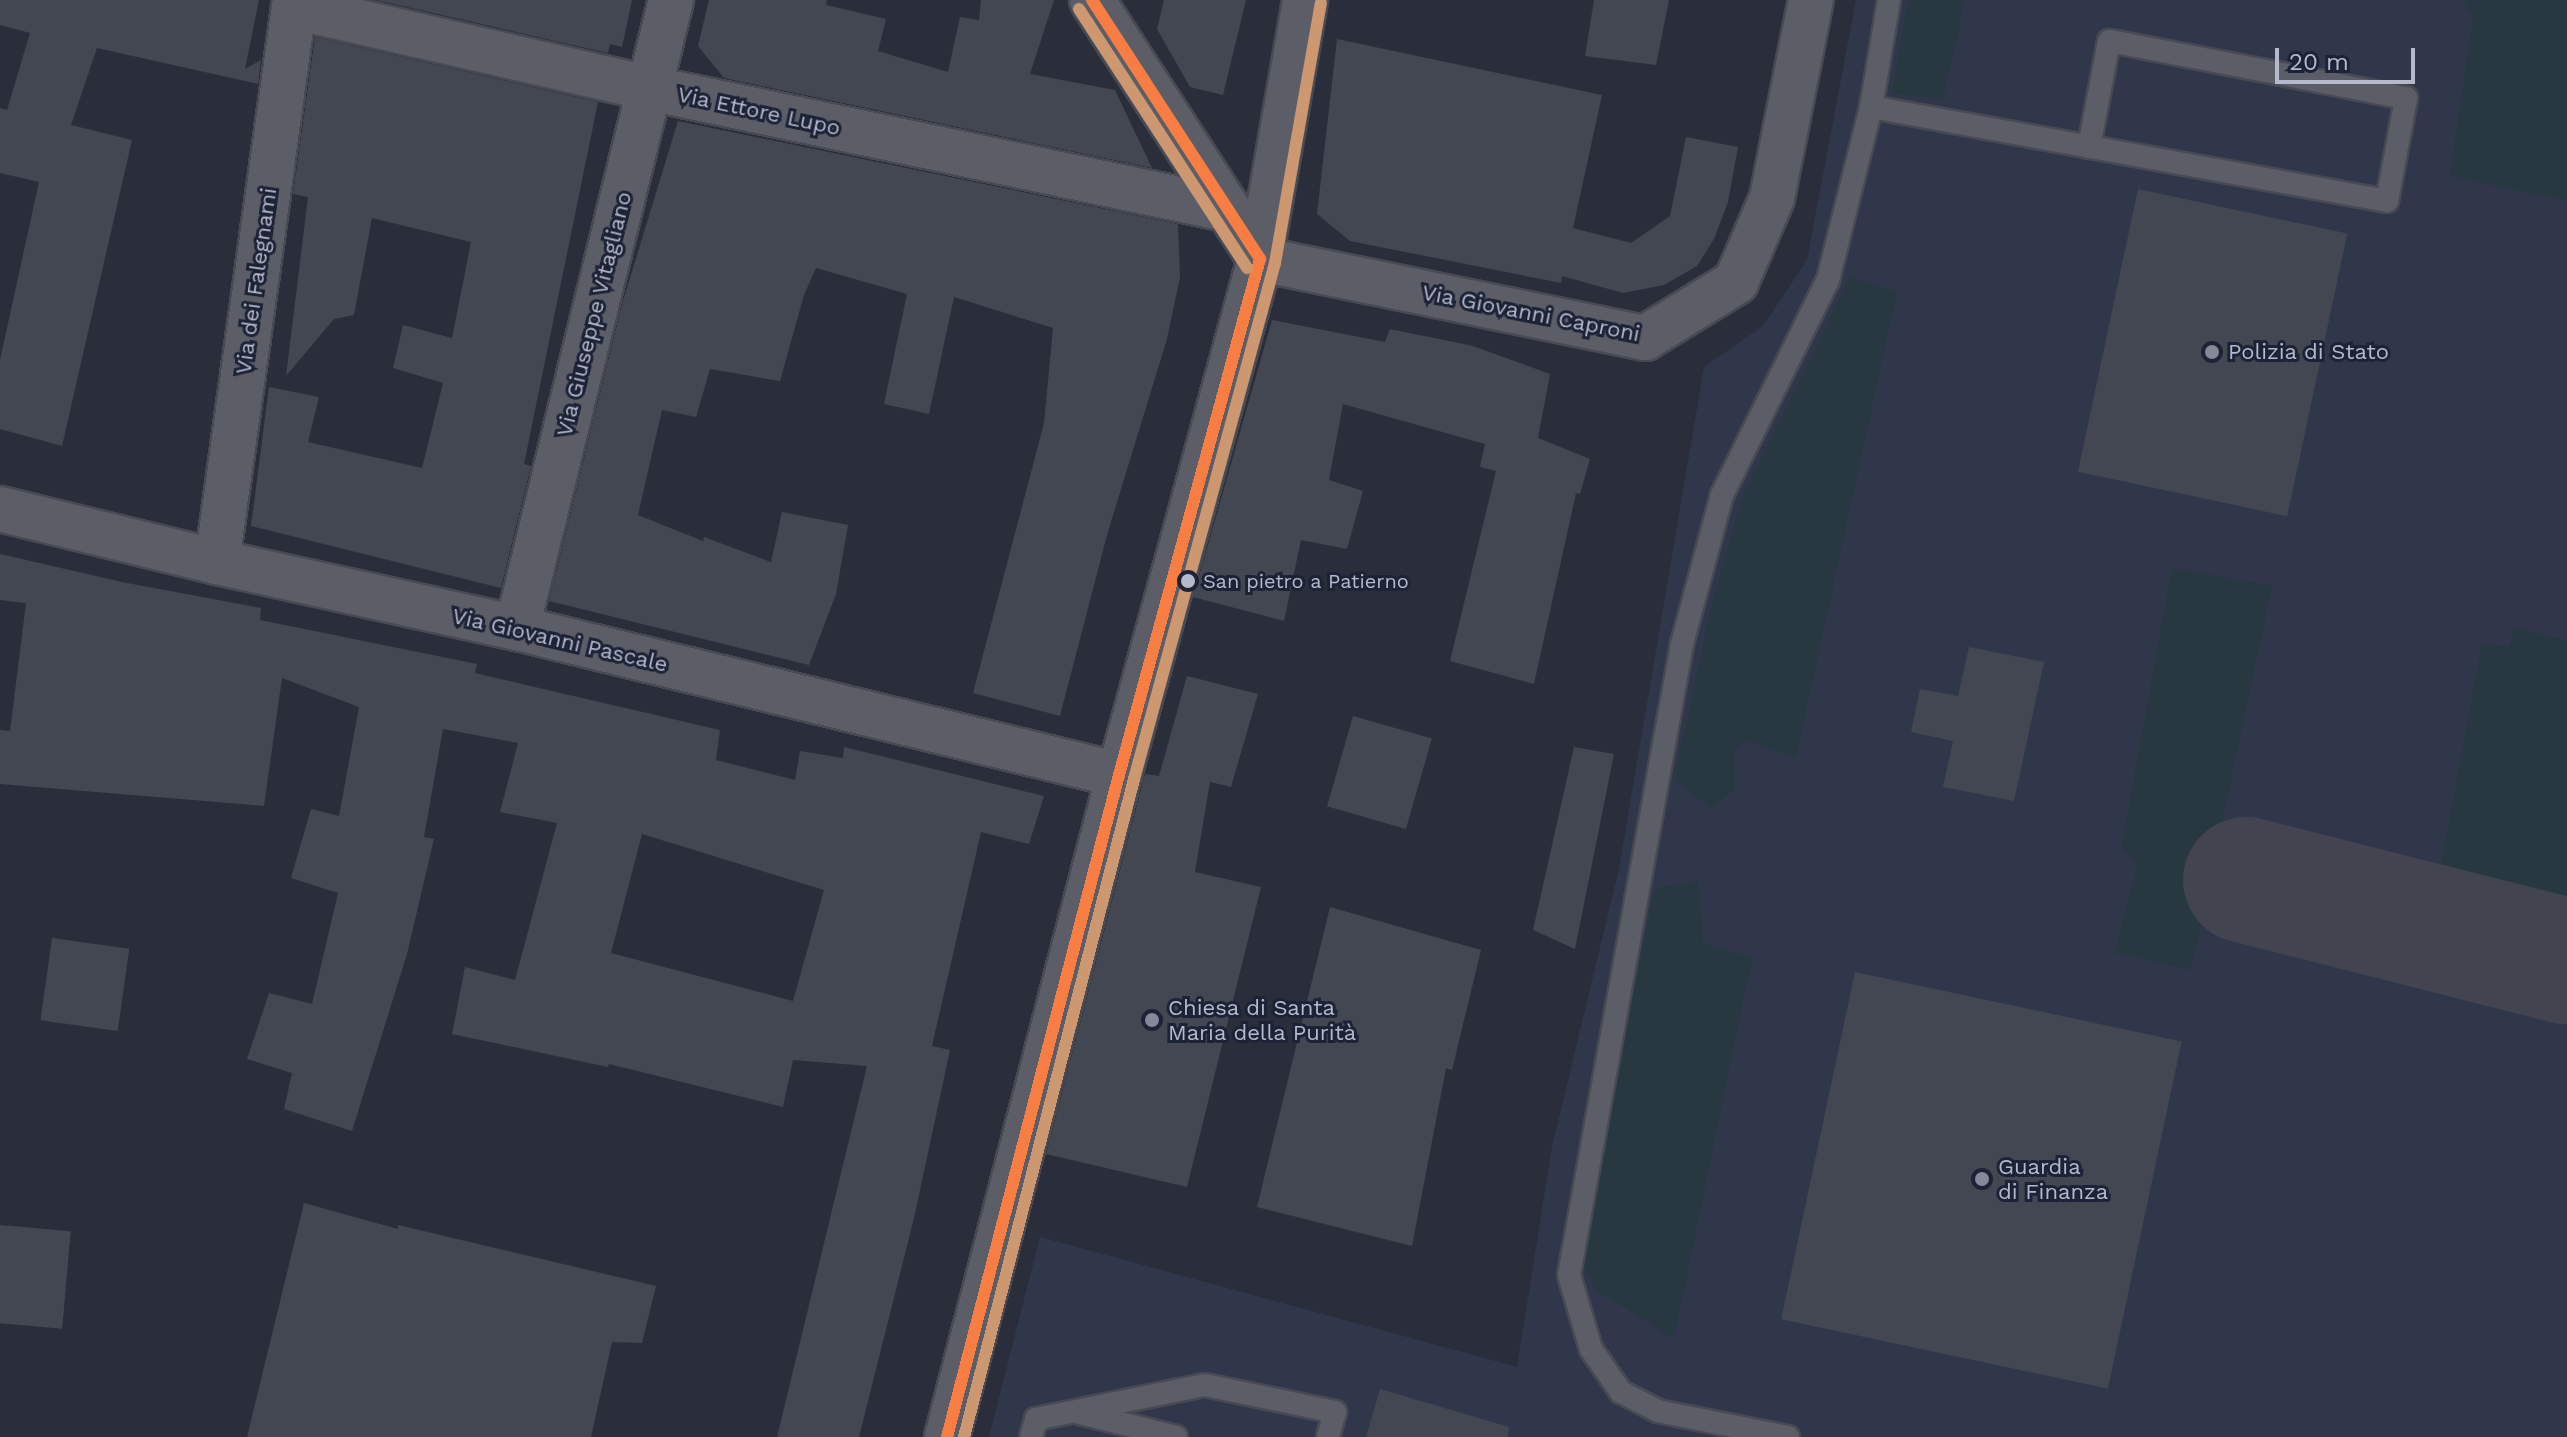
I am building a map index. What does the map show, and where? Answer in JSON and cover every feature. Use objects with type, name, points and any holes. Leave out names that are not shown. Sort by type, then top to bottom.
[{"type":"street","name":"Via Giuseppe Vitagliano","points":[[517,628],[671,0]]},
{"type":"street","points":[[1092,0],[1260,259]]},
{"type":"street","points":[[947,1437],[1119,775],[1260,259],[1305,0]]},
{"type":"street","name":"Via Giovanni Caproni","points":[[1260,259],[1645,338],[1736,282],[1772,198],[1811,0]]},
{"type":"street","name":"Via Ettore Lupo","points":[[295,4],[649,88],[1226,209]]},
{"type":"street","name":"Via dei Falegnami","points":[[217,562],[295,4]]},
{"type":"street","name":"Via Giovanni Pascale","points":[[0,509],[217,562],[517,628],[1119,775]]},
{"type":"lane","points":[[1788,1437],[1658,1411],[1621,1392],[1591,1349],[1569,1275],[1686,629],[1722,495],[1828,280],[1871,107],[1889,0]]},
{"type":"lane","points":[[1871,107],[2089,147],[2387,201],[2406,98],[2109,41],[2089,147]]},
{"type":"lane","points":[[1031,1437],[1036,1419],[1205,1385],[1335,1412],[1328,1437]]},
{"type":"lane","points":[[1074,1411],[1176,1437]]},
{"type":"shaded area","points":[[1856,0],[2567,0],[2567,1437],[989,1437],[1040,1237],[1517,1367],[1552,1147],[1619,869],[1704,367],[1763,326],[1807,260]]},
{"type":"shaded area","points":[[1908,0],[1965,0],[1943,100],[1892,93]]},
{"type":"shaded area","points":[[2463,0],[2567,0],[2567,201],[2450,176],[2473,17]]},
{"type":"shaded area","points":[[1850,277],[1897,292],[1796,758],[1745,740],[1734,751],[1735,789],[1712,808],[1674,780],[1710,612],[1742,498]]},
{"type":"shaded area","points":[[2172,568],[2272,586],[2191,970],[2114,953],[2137,867],[2122,845]]},
{"type":"shaded area","points":[[2513,627],[2567,641],[2567,910],[2439,875],[2482,644],[2510,647]]},
{"type":"shaded area","points":[[1698,880],[1703,943],[1752,958],[1674,1339],[1596,1290],[1585,1271],[1584,1227],[1655,889]]},
{"type":"building","points":[[0,0],[259,0],[245,69],[261,60],[258,84],[97,48],[71,125],[132,140],[62,446],[0,429],[0,360],[39,182],[0,173],[0,108],[7,110],[30,33],[0,25]]},
{"type":"building","points":[[376,0],[632,0],[622,47],[610,44],[608,53]]},
{"type":"building","points":[[709,0],[827,0],[826,5],[886,19],[878,51],[948,72],[960,17],[979,20],[981,0],[1054,0],[1030,74],[1115,90],[1152,168],[724,78],[698,46]]},
{"type":"building","points":[[1164,0],[1246,0],[1223,95],[1190,87],[1157,29]]},
{"type":"building","points":[[1594,0],[1669,0],[1656,65],[1585,56]]},
{"type":"building","points":[[315,37],[598,102],[524,464],[531,466],[501,588],[251,526],[269,387],[319,397],[308,442],[422,468],[443,383],[393,368],[403,325],[452,338],[471,242],[372,218],[354,315],[334,319],[286,376],[308,197],[293,194]]},
{"type":"building","points":[[1337,39],[1602,95],[1573,228],[1631,243],[1670,216],[1686,137],[1738,147],[1728,202],[1714,239],[1697,266],[1664,285],[1623,293],[1562,276],[1561,283],[1350,241],[1317,214]]},
{"type":"building","points":[[678,121],[1178,224],[1180,277],[1167,339],[1107,535],[1060,716],[973,693],[1044,423],[1053,328],[954,297],[929,414],[884,404],[907,294],[816,268],[804,295],[780,381],[710,369],[696,417],[662,410],[638,515],[703,541],[704,537],[771,562],[782,512],[848,525],[836,594],[809,665],[549,601],[622,304]]},
{"type":"building","name":"Polizia di Stato","points":[[2138,189],[2347,233],[2287,516],[2078,472]]},
{"type":"building","points":[[1272,320],[1385,342],[1390,329],[1473,346],[1550,374],[1538,438],[1590,459],[1580,494],[1576,493],[1534,684],[1450,661],[1496,471],[1480,467],[1485,444],[1343,404],[1329,480],[1363,491],[1347,549],[1301,540],[1284,621],[1193,597]]},
{"type":"building","points":[[0,554],[122,582],[261,608],[260,620],[477,664],[475,673],[720,730],[716,760],[795,780],[800,751],[843,758],[844,747],[1044,796],[1029,844],[981,832],[932,1046],[950,1050],[914,1218],[859,1437],[777,1437],[867,1066],[793,1060],[783,1107],[609,1064],[608,1067],[452,1034],[465,967],[515,980],[557,823],[500,812],[518,743],[443,729],[424,837],[434,839],[407,954],[352,1131],[284,1109],[292,1073],[247,1059],[269,993],[312,1004],[338,893],[291,878],[311,809],[339,816],[359,707],[282,678],[264,806],[0,784],[0,730],[10,731],[26,603],[0,600]],"holes":[[[642,834],[824,890],[793,1001],[611,953]]]},
{"type":"building","points":[[1969,647],[2044,662],[2014,801],[1943,787],[1953,741],[1911,732],[1920,689],[1958,696]]},
{"type":"building","points":[[1187,676],[1258,694],[1231,787],[1210,782],[1195,872],[1261,887],[1187,1187],[1046,1154],[1145,774],[1159,776]]},
{"type":"building","points":[[1353,716],[1432,739],[1406,829],[1327,806]]},
{"type":"building","points":[[1574,747],[1614,754],[1575,949],[1533,930]]},
{"type":"building","points":[[1330,907],[1481,950],[1452,1070],[1446,1068],[1412,1246],[1257,1207]]},
{"type":"building","points":[[52,938],[129,949],[118,1031],[40,1020]]},
{"type":"building","name":"Guardia di Finanza","points":[[1855,972],[2182,1041],[2108,1389],[1781,1319]]},
{"type":"building","points":[[304,1203],[398,1229],[398,1225],[656,1286],[642,1343],[612,1342],[591,1437],[247,1437]]},
{"type":"building","points":[[0,1225],[71,1231],[62,1329],[0,1323]]},
{"type":"building","points":[[1380,1389],[1509,1427],[1508,1437],[1366,1437]]},
{"type":"taxiway","points":[[2246,880],[2567,961]]},
{"type":"transit line","points":[[1092,0],[1260,259]]},
{"type":"transit line","points":[[964,1437],[1134,779],[1275,263],[1321,3]]},
{"type":"transit line","points":[[1079,9],[1247,268]]},
{"type":"transit line","points":[[947,1437],[1119,775],[1260,259]]},
{"type":"place","name":"Polizia di Stato","points":[[2212,352]]},
{"type":"place","name":"San pietro a Patierno","points":[[1188,581]]},
{"type":"place","name":"Chiesa di Santa Maria della Purità","points":[[1152,1020]]},
{"type":"place","name":"Guardia di Finanza","points":[[1982,1179]]}]
